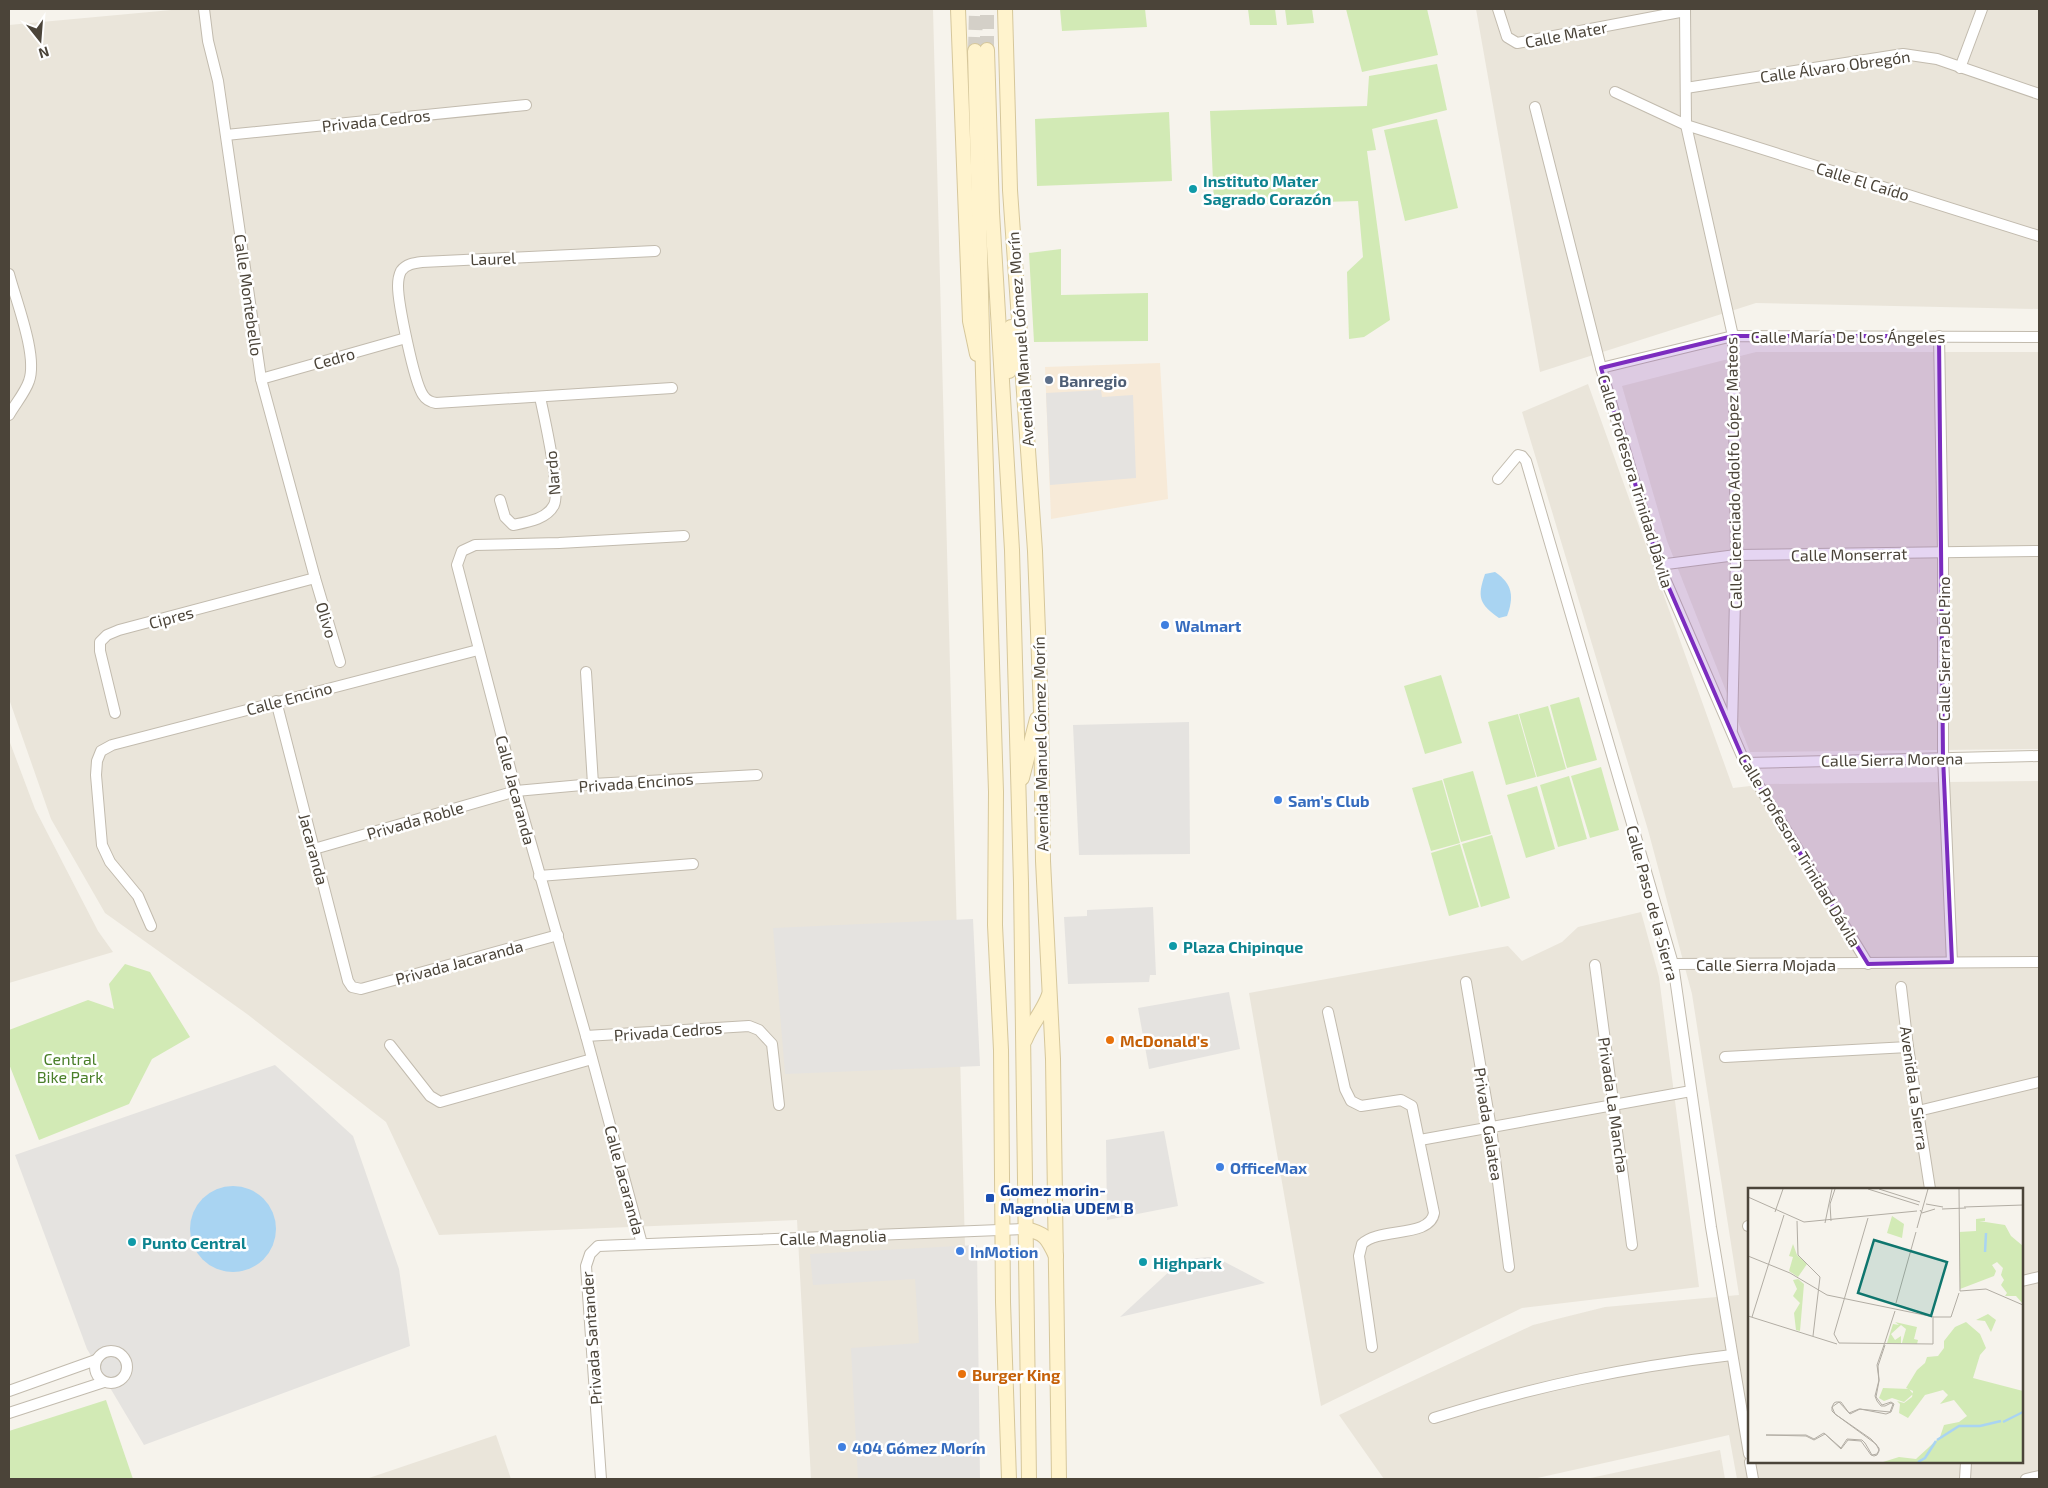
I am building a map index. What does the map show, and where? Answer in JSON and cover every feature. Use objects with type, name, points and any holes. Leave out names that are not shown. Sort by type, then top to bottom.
[{"type":"main road","name":"Avenida Manuel Gómez Morín","points":[[959,9],[970,321],[973,342],[983,373]]},
{"type":"main road","name":"Avenida Manuel Gómez Morín","points":[[1005,9],[1010,190],[1034,530],[1041,712],[1045,910],[1053,1059],[1059,1479]]},
{"type":"main road","name":"Avenida Manuel Gómez Morín","points":[[1009,1479],[1003,1302],[1004,1230],[1000,1050],[995,925],[996,792],[983,373],[981,50],[1011,531],[1021,883],[1024,1228],[1028,1309],[1030,1479]]},
{"type":"main road","points":[[1003,398],[1009,377],[1011,324],[1018,310]]},
{"type":"main road","points":[[1017,785],[1023,776],[1034,727],[1041,712]]},
{"type":"main road","points":[[1021,883],[1045,910]]},
{"type":"main road","points":[[1023,1043],[1032,1024],[1044,1007],[1049,994]]},
{"type":"main road","points":[[1024,1228],[1042,1234],[1050,1243],[1057,1258]]},
{"type":"street","name":"Calle Montebello","points":[[204,9],[208,41],[218,81],[262,379],[315,578]]},
{"type":"street","name":"Calle Mater","points":[[1498,9],[1504,32],[1507,37],[1517,43],[1685,10]]},
{"type":"street","points":[[1960,68],[1982,9]]},
{"type":"street","name":"Calle Licenciado Adolfo López Mateos","points":[[1685,10],[1686,125],[1733,336],[1736,555],[1732,732]]},
{"type":"street","name":"Calle Álvaro Obregón","points":[[1686,88],[1903,54],[1937,59],[2039,94]]},
{"type":"street","name":"Calle El Caído","points":[[1615,92],[1686,125],[2039,236]]},
{"type":"street","name":"Privada Cedros","points":[[226,135],[526,105]]},
{"type":"street","name":"Calle Profesora Trinidad Dávila","points":[[1535,107],[1601,368],[1659,566],[1745,763],[1868,964]]},
{"type":"street","name":"Laurel","points":[[406,338],[398,287],[399,276],[402,269],[407,265],[440,261],[655,252]]},
{"type":"street","points":[[9,274],[30,353],[32,368],[29,382],[9,414]]},
{"type":"street","name":"Calle María De Los Ángeles","points":[[1601,368],[1733,336],[2039,337]]},
{"type":"street","name":"Calle Sierra Del Pino","points":[[1939,336],[1943,552],[1943,757],[1952,962]]},
{"type":"street","points":[[406,338],[421,392],[426,400],[436,403],[672,388]]},
{"type":"street","name":"Cedro","points":[[262,379],[406,338]]},
{"type":"street","name":"Nardo","points":[[500,500],[505,517],[514,525],[530,522],[546,514],[555,504],[555,483],[540,397]]},
{"type":"street","name":"Calle Paso de la Sierra","points":[[1498,479],[1518,456],[1522,456],[1526,461],[1673,964],[1732,1356],[1748,1448]]},
{"type":"street","name":"Calle Jacaranda","points":[[642,1244],[586,1036],[539,876],[457,565],[462,551],[467,547],[475,545],[559,543],[684,536]]},
{"type":"street","name":"Calle Monserrat","points":[[1659,566],[1736,555],[2039,552]]},
{"type":"street","name":"Olivo","points":[[315,578],[340,662]]},
{"type":"street","name":"Cipres","points":[[115,713],[100,650],[100,642],[107,636],[129,628],[315,578]]},
{"type":"street","name":"Calle Encino","points":[[151,926],[138,896],[110,862],[102,846],[96,775],[97,761],[101,751],[112,745],[276,701],[478,650]]},
{"type":"street","points":[[586,672],[592,784]]},
{"type":"street","name":"Jacaranda","points":[[276,701],[348,981],[352,987],[361,989]]},
{"type":"street","name":"Calle Sierra Morena","points":[[1745,763],[2039,756]]},
{"type":"street","name":"Privada Encinos","points":[[516,791],[592,784],[757,775]]},
{"type":"street","name":"Privada Roble","points":[[314,850],[516,791]]},
{"type":"street","points":[[539,876],[693,864]]},
{"type":"street","name":"Privada Jacaranda","points":[[361,989],[558,936]]},
{"type":"street","name":"Calle Sierra Mojada","points":[[1673,964],[2039,962]]},
{"type":"street","name":"Privada La Mancha","points":[[1594,965],[1632,1245]]},
{"type":"street","name":"Privada Galatea","points":[[1466,982],[1491,1128],[1509,1268]]},
{"type":"street","name":"Avenida La Sierra","points":[[1901,987],[1930,1188]]},
{"type":"street","points":[[1328,1012],[1345,1089],[1351,1101],[1361,1106],[1401,1100],[1409,1103],[1414,1110],[1433,1217],[1421,1228],[1372,1236],[1362,1244],[1360,1250],[1372,1347]]},
{"type":"street","name":"Privada Cedros","points":[[586,1036],[749,1026],[759,1030],[772,1044],[779,1105]]},
{"type":"street","points":[[390,1045],[430,1096],[440,1102],[592,1059]]},
{"type":"street","points":[[1725,1057],[1908,1046]]},
{"type":"street","points":[[1918,1111],[2039,1082]]},
{"type":"street","points":[[1420,1140],[1691,1091]]},
{"type":"street","name":"Calle Magnolia","points":[[642,1244],[1024,1228]]},
{"type":"street","name":"Privada Santander","points":[[601,1479],[587,1259],[593,1249],[598,1246],[642,1244]]},
{"type":"street","points":[[2023,1281],[2039,1277]]},
{"type":"street","points":[[9,1391],[96,1360],[106,1351],[112,1350],[119,1353],[127,1362],[126,1374],[122,1379],[110,1384],[104,1382],[95,1372],[96,1360]]},
{"type":"street","points":[[1434,1418],[1496,1398],[1566,1381],[1662,1363],[1732,1356]]},
{"type":"street","points":[[9,1413],[104,1382]]},
{"type":"street","points":[[1750,1463],[1753,1479]]},
{"type":"street","points":[[1964,1479],[1966,1463]]},
{"type":"street","points":[[2026,1479],[2039,1476]]},
{"type":"highlighted area","points":[[1733,336],[1939,336],[1943,757],[1952,962],[1868,964],[1745,763],[1659,565],[1601,368]]},
{"type":"shaded area","points":[[182,9],[933,9],[971,1479],[811,1479],[797,1220],[439,1235],[386,1122],[247,1014],[105,913],[51,819],[9,699],[9,25]]},
{"type":"shaded area","points":[[1476,9],[2039,9],[2039,309],[1756,303],[1540,372]]},
{"type":"shaded area","points":[[1756,352],[2039,352],[2039,749],[1750,752],[1667,541],[1622,386]]},
{"type":"shaded area","points":[[1160,363],[1168,499],[1051,519],[1045,367]]},
{"type":"shaded area","points":[[1588,384],[1733,788],[1767,784],[2039,781],[2039,1479],[1737,1479],[1729,1435],[1533,1479],[1384,1479],[1339,1415],[1533,1325],[1605,1307],[1739,1295],[1692,994],[1648,830],[1522,412]]},
{"type":"shaded area","points":[[1101,390],[1102,397],[1133,395],[1136,478],[1050,485],[1046,393]]},
{"type":"shaded area","points":[[1189,722],[1190,854],[1079,855],[1073,725]]},
{"type":"shaded area","points":[[9,740],[35,809],[98,931],[113,952],[9,983]]},
{"type":"shaded area","points":[[1153,907],[1156,975],[1150,975],[1149,982],[1068,984],[1064,917],[1087,916],[1087,910]]},
{"type":"shaded area","points":[[1641,912],[1659,977],[1699,1287],[1522,1308],[1321,1406],[1249,993],[1508,946],[1522,961],[1562,942],[1578,927]]},
{"type":"shaded area","points":[[973,919],[980,1066],[785,1074],[773,928]]},
{"type":"shaded area","points":[[1229,992],[1240,1049],[1149,1069],[1138,1008]]},
{"type":"shaded area","name":"Punto Central","points":[[275,1065],[353,1136],[399,1269],[410,1346],[144,1445],[87,1349],[15,1155]]},
{"type":"shaded area","points":[[1164,1131],[1178,1206],[1107,1220],[1106,1140]]},
{"type":"shaded area","points":[[977,1245],[980,1479],[858,1479],[851,1348],[919,1343],[915,1279],[813,1285],[810,1254]]},
{"type":"shaded area","points":[[1209,1257],[1221,1260],[1265,1283],[1120,1317],[1172,1269],[1186,1259]]},
{"type":"shaded area","points":[[496,1435],[511,1479],[366,1479]]},
{"type":"shaded area","points":[[1720,1450],[1725,1479],[1586,1479]]},
{"type":"green space","points":[[1060,9],[1145,9],[1147,27],[1062,31]]},
{"type":"green space","points":[[1248,9],[1275,9],[1277,25],[1250,25]]},
{"type":"green space","points":[[1285,9],[1312,9],[1314,23],[1287,25]]},
{"type":"green space","points":[[1346,9],[1427,9],[1438,55],[1362,72]]},
{"type":"green space","points":[[1437,64],[1447,110],[1372,129],[1376,150],[1367,151],[1390,320],[1364,337],[1349,339],[1347,272],[1363,257],[1358,201],[1214,205],[1210,111],[1367,106],[1369,76]]},
{"type":"green space","points":[[1169,112],[1172,181],[1037,186],[1035,119]]},
{"type":"green space","points":[[1437,119],[1458,208],[1405,221],[1384,130]]},
{"type":"green space","points":[[1061,249],[1061,295],[1148,293],[1148,341],[1034,342],[1029,253]]},
{"type":"green space","points":[[1441,675],[1462,743],[1425,754],[1404,686]]},
{"type":"green space","points":[[1579,697],[1597,760],[1567,768],[1550,705]]},
{"type":"green space","points":[[1548,706],[1566,769],[1537,777],[1519,714]]},
{"type":"green space","points":[[1518,714],[1536,777],[1506,785],[1488,722]]},
{"type":"green space","points":[[1601,767],[1619,830],[1590,838],[1571,776]]},
{"type":"green space","points":[[1473,771],[1491,834],[1461,842],[1443,779]]},
{"type":"green space","points":[[1569,776],[1587,839],[1558,847],[1540,785]]},
{"type":"green space","points":[[1442,780],[1460,843],[1431,851],[1412,788]]},
{"type":"green space","points":[[1537,786],[1555,849],[1526,858],[1507,795]]},
{"type":"green space","points":[[1492,835],[1510,898],[1481,907],[1462,844]]},
{"type":"green space","points":[[1460,844],[1479,907],[1449,916],[1431,853]]},
{"type":"green space","name":"Central Bike Park","points":[[125,964],[150,972],[190,1037],[152,1059],[129,1104],[39,1140],[9,1064],[9,1030],[88,1000],[114,1009],[109,984]]},
{"type":"green space","points":[[106,1400],[133,1479],[9,1479],[9,1431]]},
{"type":"water","points":[[1495,572],[1509,586],[1511,597],[1507,616],[1499,618],[1484,604],[1481,594],[1485,574]]},
{"type":"water","points":[[233,1186],[249,1189],[257,1193],[269,1205],[273,1213],[276,1229],[273,1245],[269,1253],[257,1265],[249,1269],[233,1272],[217,1269],[209,1265],[197,1253],[193,1245],[190,1229],[193,1213],[197,1205],[209,1193],[217,1189]]},
{"type":"tunnel","points":[[975,51],[976,9]]},
{"type":"tunnel","points":[[987,9],[987,50]]},
{"type":"place","name":"Instituto Mater Sagrado Corazón","points":[[1193,189]]},
{"type":"place","name":"Banregio","points":[[1049,380]]},
{"type":"place","name":"Walmart","points":[[1165,625]]},
{"type":"place","name":"Sam's Club","points":[[1278,800]]},
{"type":"place","name":"Plaza Chipinque","points":[[1173,946]]},
{"type":"place","name":"McDonald's","points":[[1110,1040]]},
{"type":"place","name":"OfficeMax","points":[[1220,1167]]},
{"type":"place","name":"Gomez morin- Magnolia UDEM B","points":[[990,1198]]},
{"type":"place","name":"Punto Central","points":[[132,1242]]},
{"type":"place","name":"InMotion","points":[[960,1251]]},
{"type":"place","name":"Highpark","points":[[1143,1262]]},
{"type":"place","name":"Burger King","points":[[962,1374]]},
{"type":"place","name":"404 Gómez Morín","points":[[842,1447]]}]
